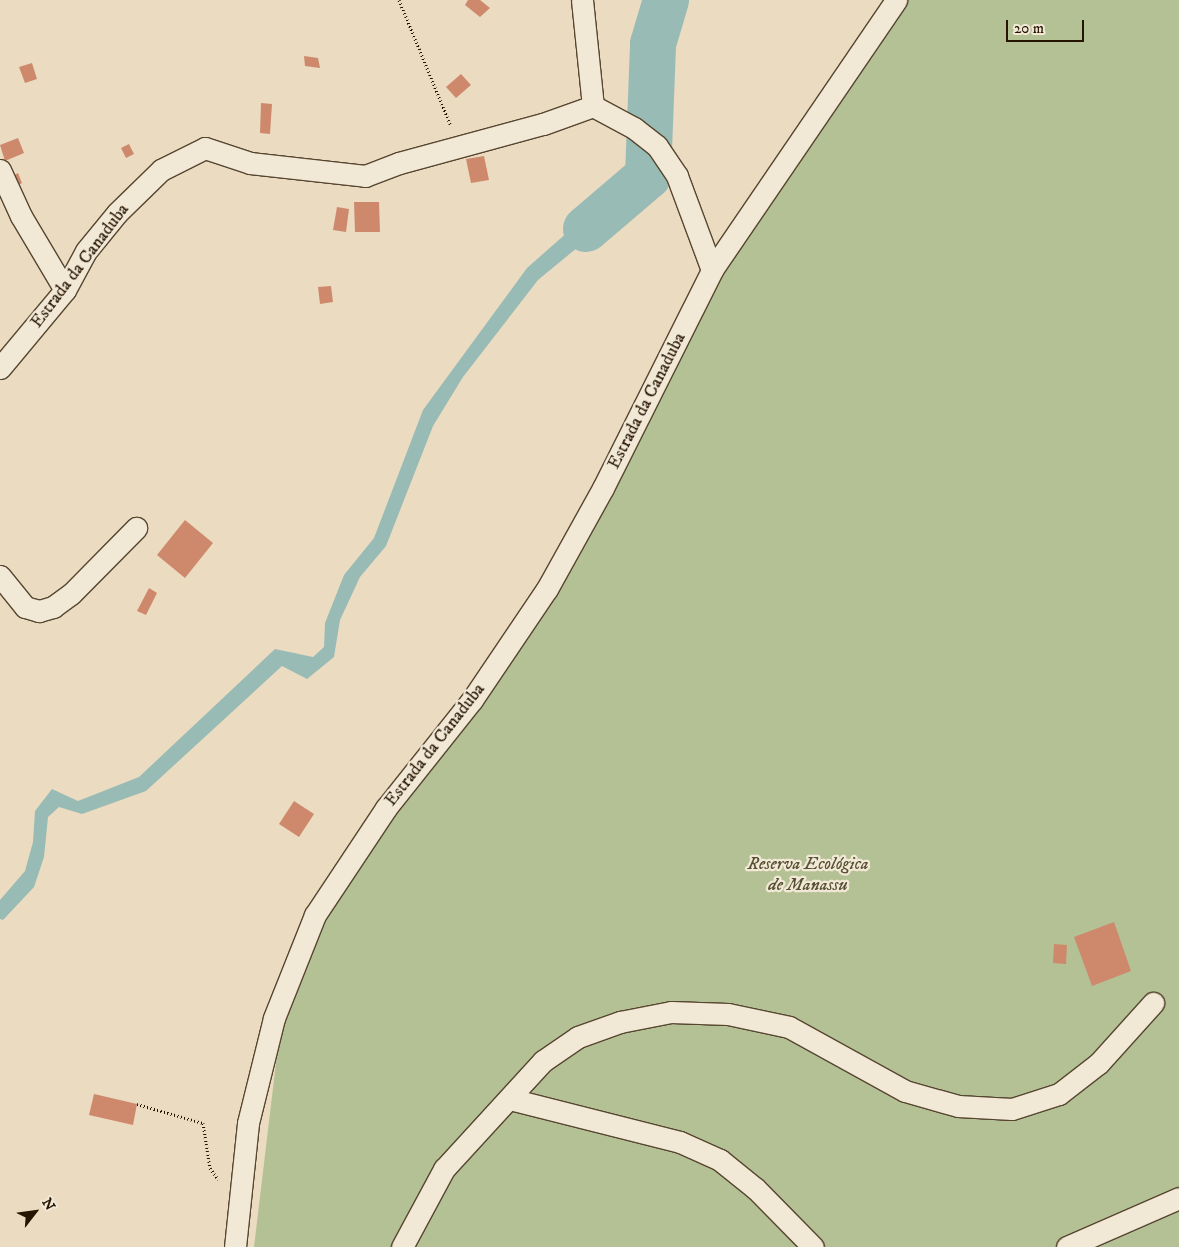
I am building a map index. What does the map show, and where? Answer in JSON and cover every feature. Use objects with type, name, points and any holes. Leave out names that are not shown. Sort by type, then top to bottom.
[{"type":"street","name":"Estrada da Canaduba","points":[[235,1247],[248,1123],[274,1018],[315,915],[386,808],[472,700],[547,589],[603,488],[712,270],[896,0]]},
{"type":"street","points":[[581,2],[593,106],[634,128],[657,146],[677,176],[712,270]]},
{"type":"street","name":"Estrada da Canaduba","points":[[0,368],[65,290],[86,251],[117,213],[161,170],[205,148],[250,163],[365,176],[399,163],[543,124],[593,106]]},
{"type":"street","points":[[0,170],[21,216],[65,290]]},
{"type":"street","points":[[0,576],[25,607],[39,611],[53,606],[71,594],[136,528]]},
{"type":"street","points":[[402,1247],[444,1169],[476,1130],[510,1099],[543,1061],[578,1037],[620,1022],[671,1012],[728,1014],[789,1027],[905,1091],[958,1106],[1012,1109],[1059,1094],[1100,1063],[1153,1003]]},
{"type":"street","points":[[510,1099],[680,1142],[720,1160],[756,1189],[813,1247]]},
{"type":"street","points":[[1067,1247],[1179,1198]]},
{"type":"path","points":[[399,0],[459,147]]},
{"type":"path","points":[[137,1104],[203,1122],[210,1168],[221,1184],[242,1184]]},
{"type":"green space","name":"Reserva Ecológica de Manassu","points":[[906,0],[1179,0],[1179,1247],[254,1247],[281,1021],[329,908],[402,797],[476,706],[718,269]]},
{"type":"water","points":[[660,0],[670,0],[661,35],[655,163],[651,188],[643,167],[647,45]]},
{"type":"water","points":[[628,179],[640,196],[538,280],[463,377],[433,426],[386,546],[360,577],[340,620],[334,657],[307,679],[282,666],[146,791],[82,814],[59,807],[48,817],[44,857],[34,887],[3,920],[0,919],[0,900],[25,871],[33,842],[35,811],[52,789],[78,801],[139,777],[275,649],[313,657],[324,647],[325,623],[344,575],[374,538],[423,410],[527,268]]},
{"type":"building","points":[[468,0],[480,0],[490,8],[480,17],[465,5]]},
{"type":"building","points":[[304,56],[318,58],[320,68],[305,66]]},
{"type":"building","points":[[32,63],[37,79],[25,83],[19,67]]},
{"type":"building","points":[[461,74],[471,85],[456,98],[446,87]]},
{"type":"building","points":[[261,103],[272,104],[270,134],[260,133]]},
{"type":"building","points":[[18,138],[24,153],[5,161],[0,145]]},
{"type":"building","points":[[129,144],[134,154],[126,158],[121,148]]},
{"type":"building","points":[[484,156],[489,180],[471,183],[466,159]]},
{"type":"building","points":[[18,173],[22,183],[16,187],[11,177]]},
{"type":"building","points":[[354,202],[379,202],[380,232],[355,232]]},
{"type":"building","points":[[337,207],[349,209],[346,232],[333,230]]},
{"type":"building","points":[[331,286],[333,302],[320,304],[318,287]]},
{"type":"building","points":[[185,520],[213,543],[185,578],[157,555]]},
{"type":"building","points":[[149,588],[157,593],[146,615],[137,611]]},
{"type":"building","points":[[294,801],[314,814],[299,837],[279,824]]},
{"type":"building","points":[[1114,922],[1131,971],[1092,986],[1074,937]]},
{"type":"building","points":[[1054,944],[1067,945],[1066,964],[1053,963]]},
{"type":"building","points":[[94,1094],[137,1104],[133,1125],[89,1115]]},
{"type":"waterway","points":[[586,229],[648,176],[653,44],[666,0]]}]
